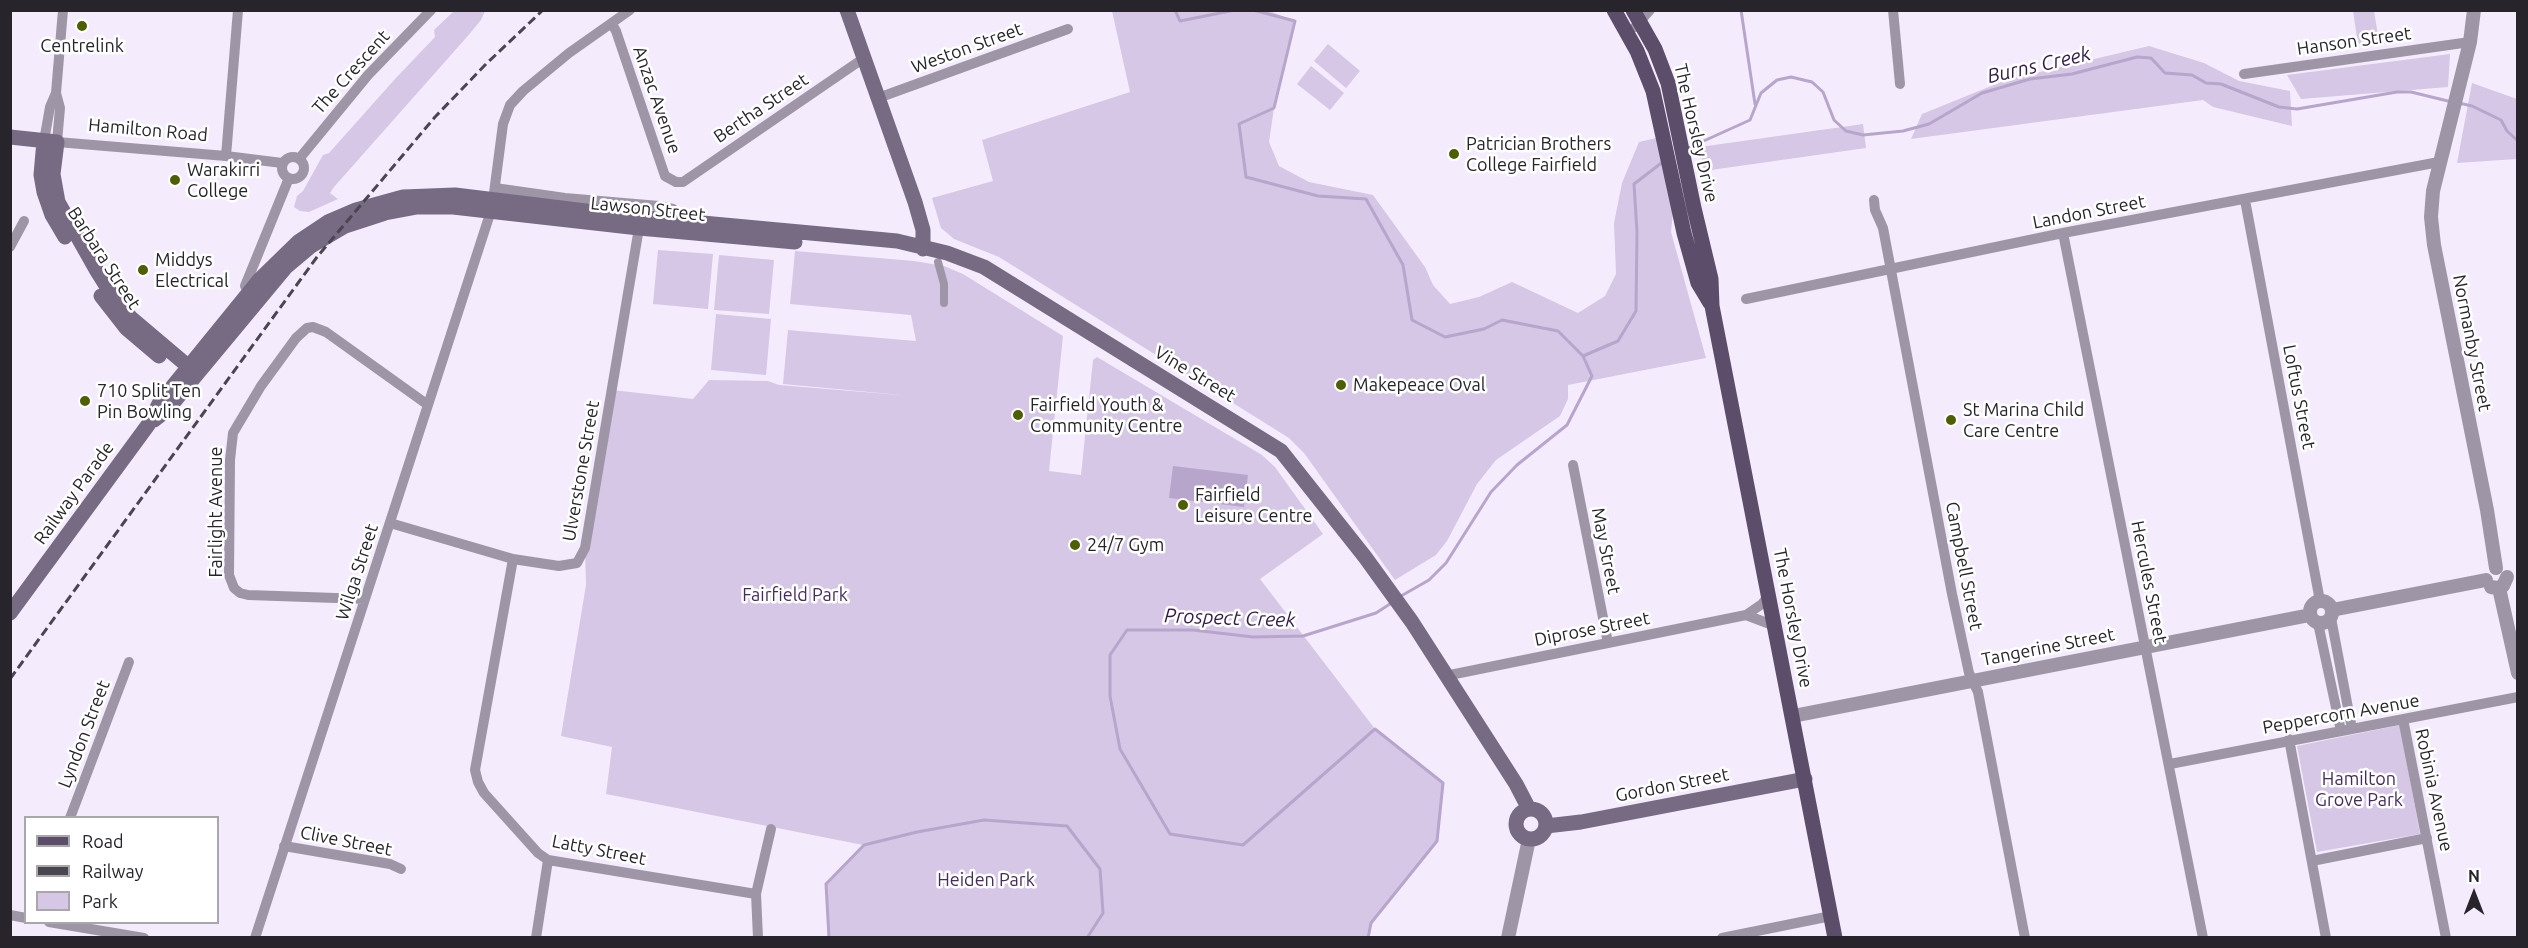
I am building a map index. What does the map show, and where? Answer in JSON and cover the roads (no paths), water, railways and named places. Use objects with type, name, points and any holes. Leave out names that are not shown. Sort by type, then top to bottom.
[{"type":"main road","points":[[847,10],[915,202],[923,230],[923,249]]},
{"type":"main road","name":"The Horsley Drive","points":[[1614,10],[1629,33],[1672,135]]},
{"type":"main road","name":"The Horsley Drive","points":[[1641,14],[1668,83],[1672,135],[1698,283],[1712,306],[1835,938]]},
{"type":"main road","name":"Hamilton Road","points":[[10,137],[51,141]]},
{"type":"main road","name":"Barbara Street","points":[[51,141],[54,187],[58,202],[74,232],[112,295],[131,318],[189,374]]},
{"type":"main road","name":"Lawson Street","points":[[189,374],[286,267],[311,246],[345,226],[366,218],[417,207],[453,207],[896,251],[923,249]]},
{"type":"main road","name":"Lawson Street","points":[[631,224],[689,222],[897,241],[923,249]]},
{"type":"main road","name":"Vine Street","points":[[923,249],[947,253],[984,267],[1270,443],[1292,464],[1412,622],[1516,784],[1529,809]]},
{"type":"main road","name":"Railway Parade","points":[[10,613],[148,425],[160,402],[189,374]]},
{"type":"main road","name":"Gordon Street","points":[[1546,826],[1581,822],[1805,778]]},
{"type":"main road","points":[[1529,809],[1542,814],[1546,826],[1542,835],[1528,839],[1520,835],[1516,822],[1520,813],[1529,809]]},
{"type":"street","name":"Barbara Street","points":[[51,141],[60,108],[56,93],[63,10]]},
{"type":"street","points":[[226,156],[238,10]]},
{"type":"street","name":"The Crescent","points":[[298,159],[368,75],[431,10]]},
{"type":"street","points":[[612,24],[630,10]]},
{"type":"street","points":[[1899,10],[1893,11],[1900,84]]},
{"type":"street","name":"Normanby Street","points":[[2474,10],[2470,42],[2460,86],[2439,162],[2431,217],[2434,246],[2487,510],[2496,568],[2487,573],[2502,580]]},
{"type":"street","points":[[1629,33],[1641,14]]},
{"type":"street","name":"Lawson Street","points":[[612,24],[569,52],[515,98],[506,114],[495,191],[659,206],[673,209],[689,222]]},
{"type":"street","name":"Anzac Avenue","points":[[612,24],[665,176],[676,183]]},
{"type":"street","name":"Weston Street","points":[[878,99],[1068,29]]},
{"type":"street","name":"Hanson Street","points":[[2244,74],[2470,42]]},
{"type":"street","name":"Bertha Street","points":[[676,183],[683,182],[864,58]]},
{"type":"street","name":"Hamilton Road","points":[[51,141],[282,163]]},
{"type":"street","points":[[291,157],[303,163],[303,170],[300,177],[289,178],[282,171],[282,163],[291,157]]},
{"type":"street","name":"Landon Street","points":[[1746,299],[2063,233],[2439,162]]},
{"type":"street","points":[[245,286],[289,178]]},
{"type":"street","name":"Campbell Street","points":[[1874,200],[1892,270],[1952,594],[1972,680],[1978,692],[2025,938]]},
{"type":"street","name":"Loftus Street","points":[[2245,200],[2320,601]]},
{"type":"street","name":"Wilga Street","points":[[255,938],[489,217]]},
{"type":"street","points":[[10,247],[24,221]]},
{"type":"street","name":"Ulverstone Street","points":[[390,523],[513,560],[571,566],[581,558],[631,224]]},
{"type":"street","name":"Hercules Street","points":[[2063,233],[2203,938]]},
{"type":"street","points":[[938,262],[944,284],[944,303]]},
{"type":"street","name":"Fairlight Avenue","points":[[365,599],[248,595],[234,588],[230,575],[230,460],[233,433],[261,386],[296,338],[307,328],[314,327],[326,332],[428,405]]},
{"type":"street","name":"May Street","points":[[1573,465],[1608,643]]},
{"type":"street","name":"Latty Street","points":[[513,560],[476,776],[484,793],[538,853],[548,860],[756,894]]},
{"type":"street","points":[[2502,580],[2517,673]]},
{"type":"street","name":"Tangerine Street","points":[[1793,716],[2502,580]]},
{"type":"street","name":"Diprose Street","points":[[1445,676],[1746,615],[1769,596]]},
{"type":"street","points":[[2320,601],[2313,604],[2323,616],[2347,730]]},
{"type":"street","points":[[1746,615],[1775,626]]},
{"type":"street","name":"Lyndon Street","points":[[71,816],[129,662]]},
{"type":"street","name":"Peppercorn Avenue","points":[[2170,764],[2517,697]]},
{"type":"street","name":"Robinia Avenue","points":[[2403,720],[2446,938]]},
{"type":"street","points":[[2289,740],[2326,938]]},
{"type":"street","points":[[758,938],[756,894],[771,829]]},
{"type":"street","points":[[2312,861],[2427,838]]},
{"type":"street","points":[[1508,938],[1528,839]]},
{"type":"street","name":"Clive Street","points":[[285,846],[390,864],[401,869]]},
{"type":"street","points":[[536,938],[548,860]]},
{"type":"street","points":[[1722,938],[1831,916]]},
{"type":"street","points":[[61,924],[144,938]]},
{"type":"waterway","name":"Prospect Creek","points":[[1175,10],[1180,21],[1235,10]]},
{"type":"waterway","name":"Prospect Creek","points":[[1253,10],[1295,21],[1274,108],[1239,124],[1246,177],[1318,196],[1366,199],[1403,265],[1412,320],[1445,337],[1484,329],[1502,320],[1558,331],[1583,356],[1592,376],[1567,425],[1517,465],[1491,492],[1446,563],[1429,580],[1401,596]]},
{"type":"waterway","points":[[1741,10],[1755,104]]},
{"type":"waterway","name":"Burns Creek","points":[[1686,149],[1750,120],[1761,93],[1777,80],[1791,77],[1812,82],[1823,92],[1834,120],[1846,131],[1863,135],[1903,131],[1929,124],[1982,93],[2030,79],[2072,74],[2137,57],[2151,58],[2165,73],[2192,75],[2206,83],[2221,84],[2279,107],[2297,109],[2397,92],[2411,92],[2452,102]]},
{"type":"waterway","name":"Burns Creek","points":[[2459,103],[2472,106],[2501,120],[2507,131],[2518,141]]},
{"type":"waterway","name":"Burns Creek","points":[[1583,356],[1618,341],[1636,311],[1637,232],[1634,184],[1664,161]]},
{"type":"waterway","name":"Prospect Creek","points":[[1368,938],[1371,923],[1437,841],[1443,783],[1375,729],[1243,845],[1170,834],[1120,749],[1110,696],[1110,655],[1127,630],[1193,630],[1253,637],[1303,636],[1376,613],[1393,602]]},
{"type":"waterway","name":"Prospect Creek","points":[[829,938],[826,884],[864,845],[917,832],[984,820],[1067,826],[1100,869],[1103,913],[1087,938]]},
{"type":"railway","points":[[10,679],[317,257],[435,117],[543,10]]},
{"type":"place","name":"Centrelink","points":[[82,26]]},
{"type":"place","name":"Patrician Brothers College Fairfield","points":[[1454,154]]},
{"type":"place","name":"Warakirri College","points":[[175,180]]},
{"type":"place","name":"Middys Electrical","points":[[143,270]]},
{"type":"place","name":"Makepeace Oval","points":[[1341,385]]},
{"type":"place","name":"710 Split Ten Pin Bowling","points":[[85,401]]},
{"type":"place","name":"Fairfield Youth & Community Centre","points":[[1018,415]]},
{"type":"place","name":"St Marina Child Care Centre","points":[[1951,420]]},
{"type":"place","name":"Fairfield Leisure Centre","points":[[1183,505]]},
{"type":"place","name":"24/7 Gym","points":[[1075,545]]},
{"type":"park label","name":"Fairfield Park","points":[[795,595]]},
{"type":"park label","name":"Hamilton Grove Park","points":[[2359,789]]},
{"type":"park label","name":"Heiden Park","points":[[986,880]]}]
